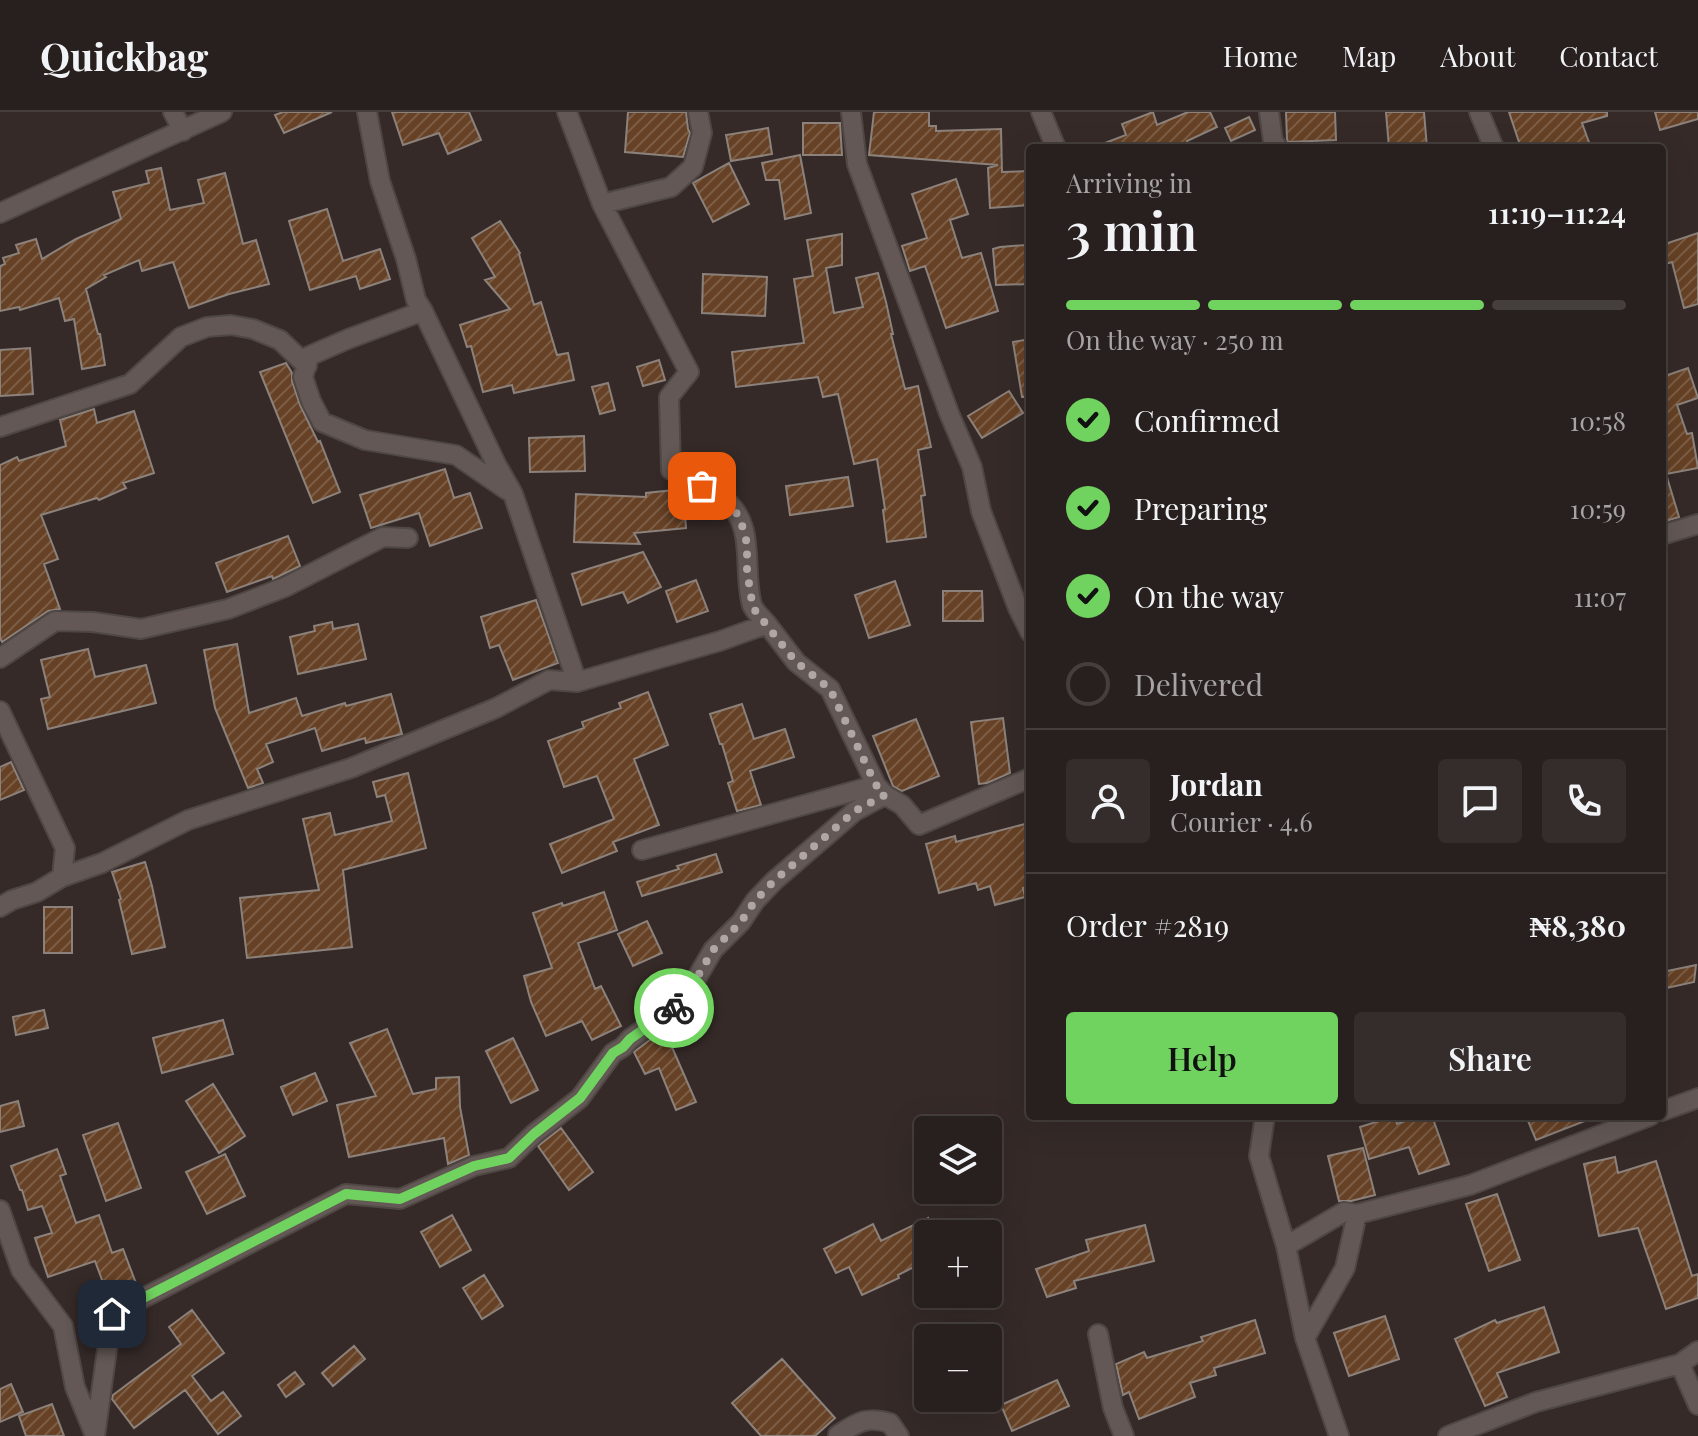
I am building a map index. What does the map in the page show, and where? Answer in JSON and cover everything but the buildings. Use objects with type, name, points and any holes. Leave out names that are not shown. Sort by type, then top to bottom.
[{"type":"street","points":[[173,112],[183,131]]},
{"type":"street","points":[[0,213],[222,112]]},
{"type":"street","points":[[367,112],[380,181],[416,300],[513,494],[577,682]]},
{"type":"street","points":[[567,112],[602,204],[689,372],[669,397],[671,470],[725,499],[736,512],[747,544],[747,571],[753,608],[796,662],[830,689],[881,790],[902,805],[919,825],[1026,780]]},
{"type":"street","points":[[602,204],[671,187],[693,167],[702,133],[698,112]]},
{"type":"street","points":[[851,112],[857,164],[972,467],[981,511],[1026,624]]},
{"type":"street","points":[[1041,112],[1054,144]]},
{"type":"street","points":[[1269,112],[1275,144]]},
{"type":"street","points":[[1479,112],[1492,144]]},
{"type":"street","points":[[423,311],[309,356],[303,377],[311,401],[322,422],[365,440],[456,455],[513,494]]},
{"type":"street","points":[[0,427],[130,384],[181,337],[207,327],[231,325],[253,329],[280,340],[307,366]]},
{"type":"street","points":[[1666,534],[1698,524]]},
{"type":"street","points":[[0,658],[55,621],[93,622],[141,629],[228,609],[285,587],[383,537],[408,538]]},
{"type":"street","points":[[0,907],[37,892],[62,877],[102,863],[188,820],[351,768],[496,708],[549,680],[577,682],[720,641],[767,624]]},
{"type":"street","points":[[0,711],[65,848],[62,877]]},
{"type":"street","points":[[642,850],[881,790]]},
{"type":"street","points":[[95,1435],[112,1314],[346,1194],[400,1199],[474,1166],[509,1158],[580,1098],[613,1053],[684,1000],[713,950],[741,922],[755,901],[774,881],[881,790]]},
{"type":"street","points":[[65,848],[102,863]]},
{"type":"street","points":[[1666,1110],[1698,1098]]},
{"type":"street","points":[[1264,1120],[1259,1156],[1286,1246],[1305,1338],[1339,1436]]},
{"type":"street","points":[[1286,1246],[1344,1212],[1357,1214],[1470,1185],[1640,1120]]},
{"type":"street","points":[[0,1210],[21,1270],[63,1326],[75,1387],[95,1435]]},
{"type":"street","points":[[1305,1338],[1345,1268],[1357,1214]]},
{"type":"street","points":[[1098,1334],[1113,1408],[1124,1436]]},
{"type":"street","points":[[1448,1436],[1536,1402],[1680,1364],[1698,1351]]},
{"type":"street","points":[[1680,1364],[1698,1405]]},
{"type":"street","points":[[838,1435],[859,1421],[878,1419],[890,1423],[899,1436]]},
{"type":"way so far","points":[[674,1008],[684,1000],[713,950],[741,922],[774,881],[855,811],[885,795],[876,785],[830,689],[796,662],[753,608],[743,528],[736,512],[725,499],[702,486]]},
{"type":"route","points":[[112,1314],[346,1194],[400,1199],[474,1166],[509,1158],[580,1098],[613,1053],[674,1008]]}]
